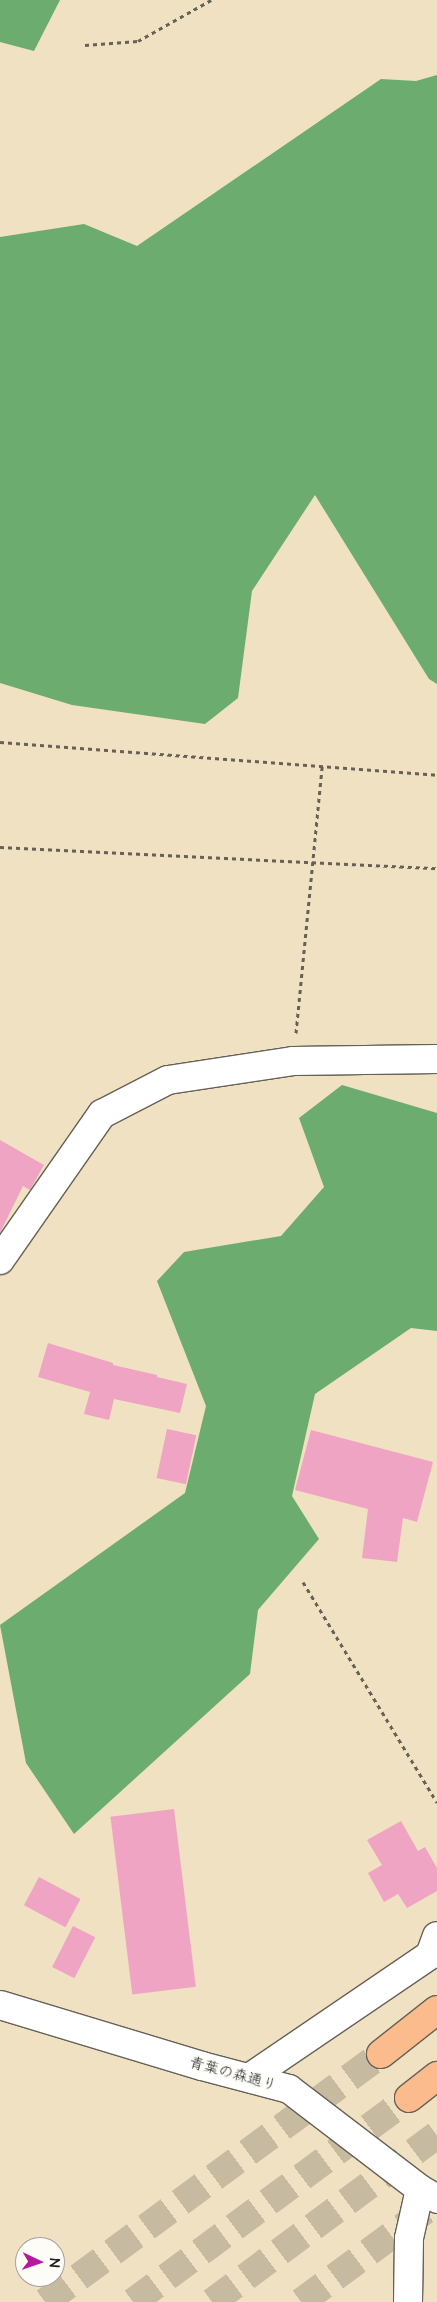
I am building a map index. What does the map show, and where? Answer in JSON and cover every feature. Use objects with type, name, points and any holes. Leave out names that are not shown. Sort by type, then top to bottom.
[{"type":"highway","points":[[381,2054],[437,2010]]},
{"type":"highway","points":[[409,2098],[437,2076]]},
{"type":"street","points":[[0,1260],[102,1114],[168,1080],[293,1060],[437,1059]]},
{"type":"street","points":[[249,2078],[430,1955],[437,1936]]},
{"type":"street","name":"青葉の森通り","points":[[0,2004],[288,2089],[429,2194]]},
{"type":"street","points":[[408,2302],[409,2238],[429,2194]]},
{"type":"path","points":[[85,45],[138,41],[211,0]]},
{"type":"path","points":[[0,742],[437,775]]},
{"type":"path","points":[[293,1060],[322,766]]},
{"type":"path","points":[[0,847],[437,868]]},
{"type":"path","points":[[303,1582],[437,1802]]},
{"type":"green space","points":[[0,0],[60,0],[34,51],[0,42]]},
{"type":"green space","points":[[437,75],[437,684],[429,679],[315,495],[252,591],[238,698],[205,724],[72,705],[0,683],[0,237],[84,224],[137,246],[381,79],[416,81]]},
{"type":"green space","points":[[342,1085],[437,1113],[437,1331],[411,1328],[315,1394],[292,1496],[319,1539],[258,1610],[250,1674],[74,1834],[26,1763],[0,1625],[185,1493],[206,1406],[157,1281],[184,1252],[281,1236],[324,1187],[299,1118]]},
{"type":"building","points":[[0,1140],[44,1165],[30,1190],[23,1186],[0,1233]]},
{"type":"building","points":[[48,1343],[113,1363],[113,1365],[187,1384],[180,1413],[114,1399],[109,1420],[84,1414],[90,1392],[38,1377]]},
{"type":"building","points":[[167,1429],[196,1435],[186,1484],[157,1478]]},
{"type":"building","points":[[311,1430],[433,1462],[417,1522],[403,1518],[397,1562],[362,1558],[368,1509],[295,1490]]},
{"type":"building","points":[[174,1809],[196,1987],[132,1994],[110,1817]]},
{"type":"building","points":[[401,1821],[418,1851],[425,1847],[437,1868],[437,1891],[407,1908],[398,1894],[384,1902],[368,1873],[382,1865],[367,1840]]},
{"type":"building","points":[[39,1877],[80,1899],[65,1927],[24,1905]]},
{"type":"building","points":[[73,1926],[95,1937],[74,1978],[52,1967]]},
{"type":"tunnel","points":[[45,2302],[381,2054]]},
{"type":"tunnel","points":[[133,2302],[409,2098]]},
{"type":"tunnel","points":[[212,2302],[437,2135]]},
{"type":"tunnel","points":[[301,2302],[426,2210]]}]
